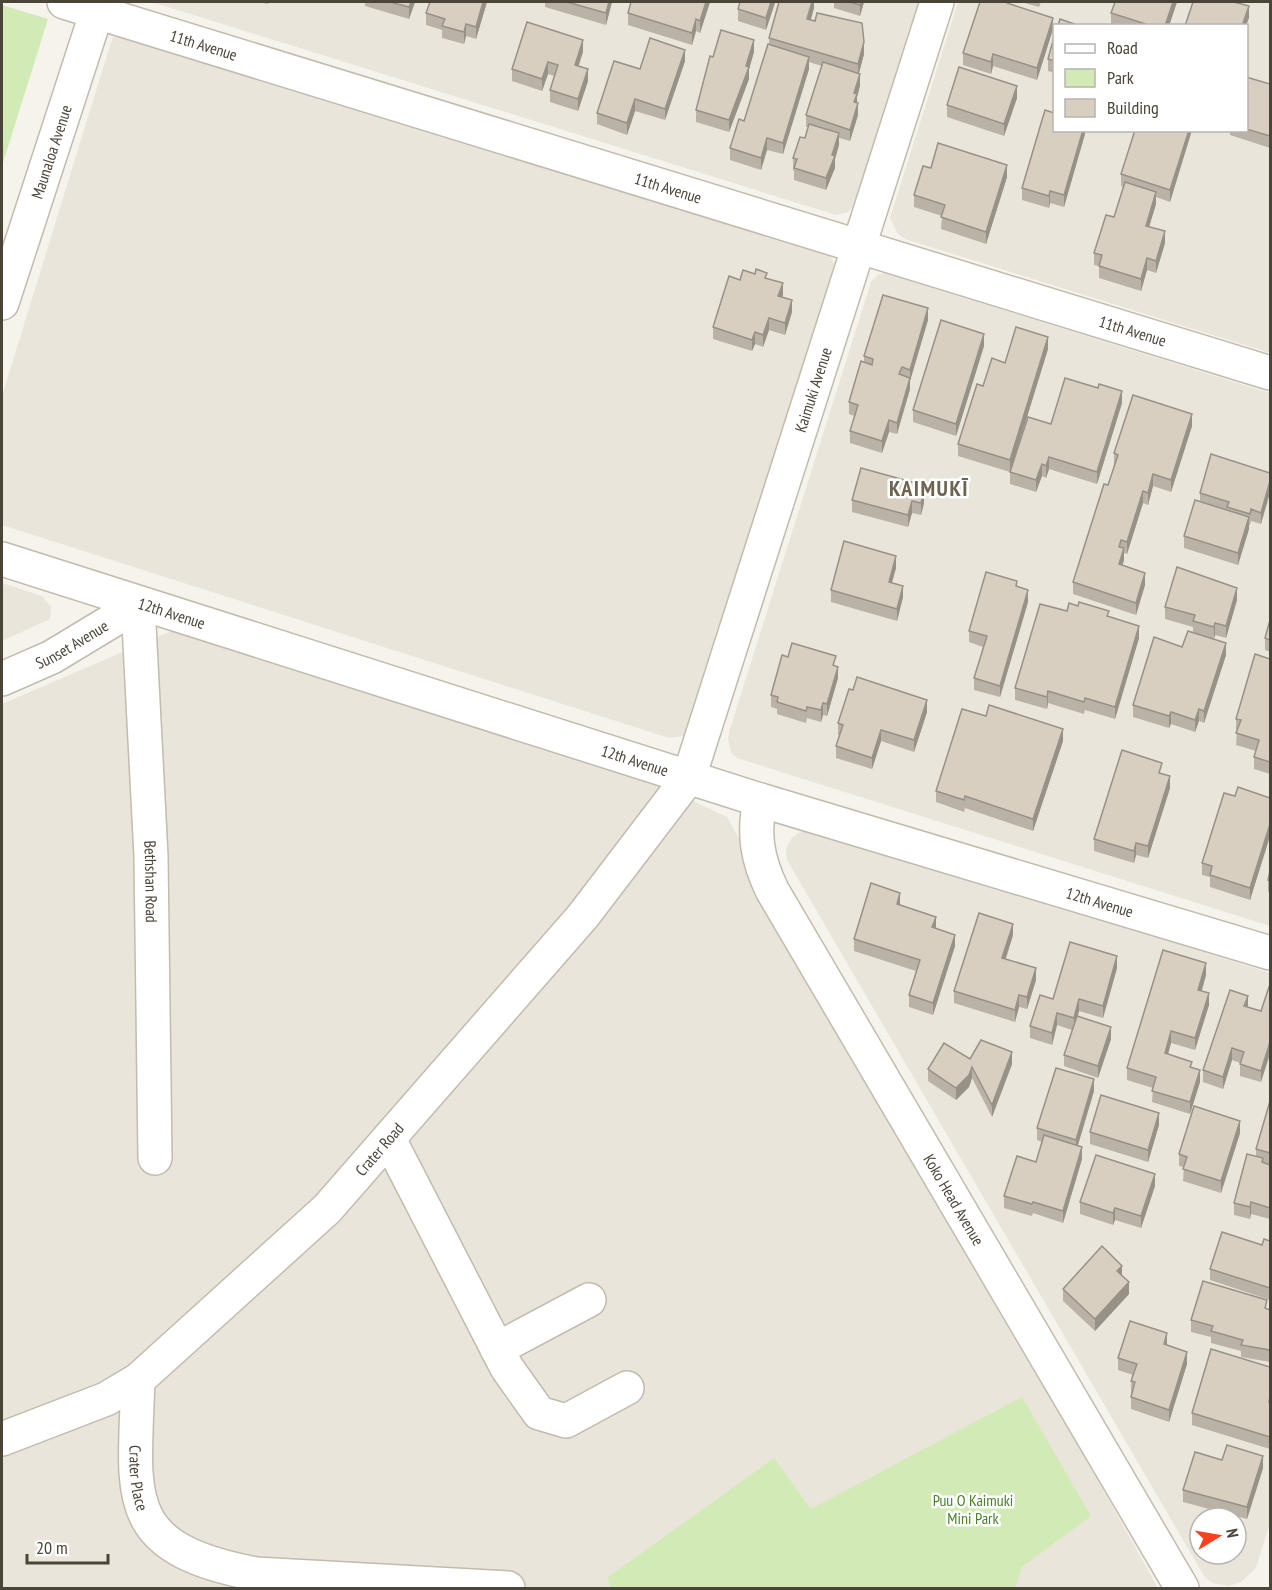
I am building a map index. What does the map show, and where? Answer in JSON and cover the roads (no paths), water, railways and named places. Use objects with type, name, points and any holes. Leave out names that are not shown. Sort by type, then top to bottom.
[{"type":"street","name":"11th Avenue","points":[[64,2],[99,7],[1270,373]]},
{"type":"street","name":"Kaimuki Avenue","points":[[689,777],[937,2]]},
{"type":"street","name":"Maunaloa Avenue","points":[[2,303],[99,7]]},
{"type":"street","name":"12th Avenue","points":[[2,559],[138,605],[760,800],[1270,953]]},
{"type":"street","name":"Sunset Avenue","points":[[2,679],[52,657],[138,605]]},
{"type":"street","name":"Bethshan Road","points":[[138,605],[151,856],[155,1158]]},
{"type":"street","name":"Crater Road","points":[[2,1440],[106,1399],[138,1380],[327,1209],[583,916],[689,777]]},
{"type":"street","name":"Koko Head Avenue","points":[[760,800],[755,821],[756,845],[762,869],[772,890],[1182,1588]]},
{"type":"street","points":[[389,1139],[507,1368],[538,1413],[566,1421],[627,1388]]},
{"type":"street","points":[[497,1349],[589,1300]]},
{"type":"street","name":"Crater Place","points":[[138,1380],[135,1472],[138,1497],[147,1520],[164,1542],[191,1557],[221,1567],[256,1574],[508,1588]]},
{"type":"district","name":"KAIMUKĪ","points":[[929,488]]},
{"type":"park label","name":"Puu O Kaimuki Mini Park","points":[[973,1509]]}]
